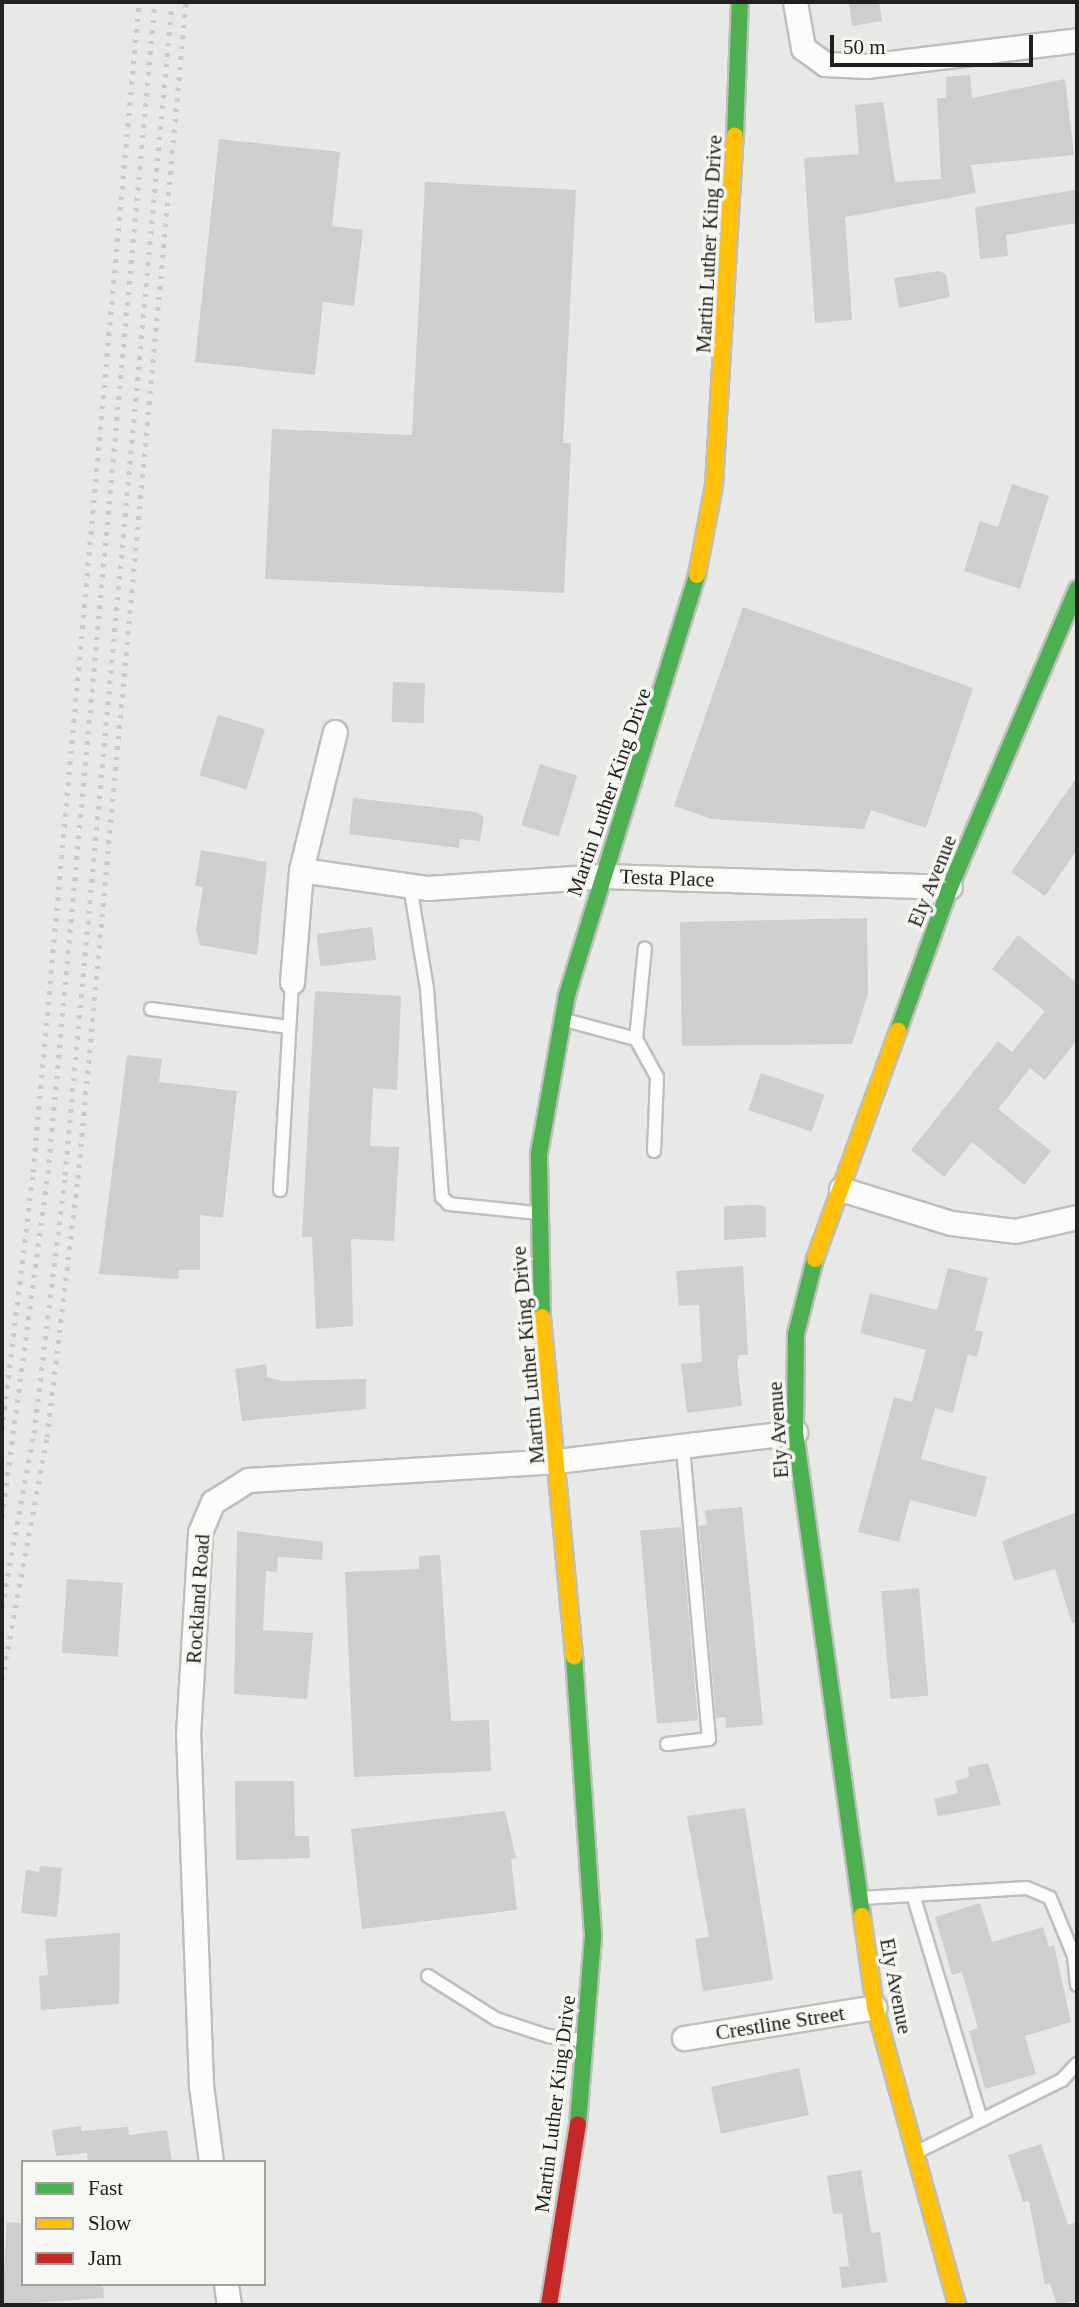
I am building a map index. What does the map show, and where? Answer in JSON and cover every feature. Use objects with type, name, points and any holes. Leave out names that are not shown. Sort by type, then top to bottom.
[{"type":"main road","name":"Martin Luther King Drive","points":[[549,2305],[587,2041],[593,1937],[588,1814],[539,1283],[539,1154],[562,1019],[603,876],[692,604],[714,485],[727,332],[740,2]]},
{"type":"main road","name":"Ely Avenue","points":[[957,2305],[875,2007],[795,1432],[796,1334],[816,1255],[950,887],[1077,589]]},
{"type":"street","points":[[796,2],[803,48],[825,64],[866,66],[1077,40]]},
{"type":"street","points":[[292,982],[301,870],[335,732]]},
{"type":"street","name":"Testa Place","points":[[301,870],[410,886],[603,876],[950,887]]},
{"type":"street","points":[[841,1189],[951,1223],[1015,1231],[1077,1217]]},
{"type":"street","name":"Rockland Road","points":[[211,2160],[201,2085],[188,1735],[200,1532],[213,1502],[248,1480],[557,1461],[795,1432]]},
{"type":"street","name":"Crestline Street","points":[[684,2038],[875,2007]]},
{"type":"street","points":[[226,2286],[229,2305]]},
{"type":"lane","points":[[410,886],[427,989],[442,1197],[449,1204],[539,1213]]},
{"type":"lane","points":[[645,948],[636,1039],[657,1077],[654,1151]]},
{"type":"lane","points":[[280,1190],[292,982]]},
{"type":"lane","points":[[151,1009],[289,1027]]},
{"type":"lane","points":[[562,1019],[636,1039]]},
{"type":"lane","points":[[667,1744],[709,1739],[683,1446]]},
{"type":"lane","points":[[860,1898],[914,1898],[967,1888],[1027,1888],[1050,1898],[1074,1955],[1077,1985]]},
{"type":"lane","points":[[914,1898],[981,2120]]},
{"type":"lane","points":[[428,1976],[496,2019],[548,2036],[587,2041]]},
{"type":"lane","points":[[917,2152],[1062,2080],[1077,2064]]},
{"type":"building","points":[[849,2],[879,2],[882,21],[852,26]]},
{"type":"building","points":[[970,75],[972,98],[1065,79],[1074,155],[971,165],[976,193],[845,217],[852,320],[815,323],[804,158],[859,154],[855,105],[883,102],[895,182],[941,179],[937,98],[946,98],[946,77]]},
{"type":"building","points":[[219,139],[340,152],[332,226],[363,230],[354,306],[323,302],[315,375],[195,362]]},
{"type":"building","points":[[425,182],[576,190],[563,443],[571,443],[564,593],[265,579],[272,429],[412,435]]},
{"type":"building","points":[[1075,190],[1077,223],[1006,235],[1008,256],[980,259],[975,207]]},
{"type":"building","points":[[939,271],[946,274],[950,297],[899,308],[894,278]]},
{"type":"building","points":[[1012,484],[1049,496],[1020,589],[964,571],[980,521],[998,527]]},
{"type":"building","points":[[743,607],[973,688],[926,828],[871,810],[864,829],[712,819],[674,806]]},
{"type":"building","points":[[393,682],[425,683],[424,723],[392,722]]},
{"type":"building","points":[[218,715],[265,729],[246,790],[200,775]]},
{"type":"building","points":[[540,764],[577,775],[559,837],[521,825]]},
{"type":"building","points":[[1077,777],[1077,850],[1045,896],[1011,872]]},
{"type":"building","points":[[353,798],[476,812],[484,817],[480,841],[460,839],[459,848],[349,834]]},
{"type":"building","points":[[201,850],[267,862],[257,955],[200,945],[196,930],[203,887],[195,886]]},
{"type":"building","points":[[867,918],[868,994],[852,1044],[682,1046],[680,922]]},
{"type":"building","points":[[372,927],[376,960],[320,967],[316,934]]},
{"type":"building","points":[[1018,935],[1077,983],[1077,1040],[1045,1080],[1030,1068],[998,1109],[1051,1151],[1024,1185],[972,1142],[944,1177],[911,1150],[998,1041],[1012,1052],[1045,1011],[992,969]]},
{"type":"building","points":[[315,991],[401,996],[397,1090],[373,1088],[370,1146],[399,1147],[394,1241],[351,1239],[353,1326],[316,1329],[312,1237],[302,1237]]},
{"type":"building","points":[[127,1055],[162,1059],[159,1082],[237,1091],[223,1218],[200,1215],[200,1270],[179,1270],[178,1279],[99,1274]]},
{"type":"building","points":[[761,1073],[824,1095],[812,1132],[748,1110]]},
{"type":"building","points":[[724,1206],[766,1207],[766,1237],[724,1240]]},
{"type":"building","points":[[743,1266],[748,1355],[739,1355],[737,1362],[742,1406],[687,1413],[681,1364],[702,1362],[699,1305],[679,1306],[676,1271]]},
{"type":"building","points":[[948,1268],[988,1278],[975,1330],[983,1332],[977,1357],[968,1354],[953,1413],[935,1408],[921,1459],[987,1477],[976,1517],[910,1500],[899,1542],[858,1532],[894,1397],[912,1402],[926,1350],[860,1333],[870,1293],[937,1310]]},
{"type":"building","points":[[266,1364],[267,1377],[282,1381],[366,1379],[366,1409],[242,1421],[235,1369]]},
{"type":"building","points":[[742,1507],[763,1725],[726,1728],[725,1717],[716,1718],[699,1526],[707,1525],[705,1510]]},
{"type":"building","points":[[1077,1512],[1077,1623],[1072,1623],[1055,1569],[1014,1581],[1002,1541]]},
{"type":"building","points":[[681,1527],[698,1720],[657,1724],[640,1531]]},
{"type":"building","points":[[237,1531],[323,1542],[322,1560],[278,1557],[277,1572],[266,1571],[263,1630],[313,1633],[307,1699],[234,1694]]},
{"type":"building","points":[[440,1555],[451,1721],[489,1720],[491,1771],[354,1777],[345,1572],[419,1569],[419,1556]]},
{"type":"building","points":[[67,1579],[123,1583],[118,1657],[62,1653]]},
{"type":"building","points":[[919,1588],[928,1696],[891,1699],[881,1591]]},
{"type":"building","points":[[988,1763],[1001,1805],[938,1816],[934,1799],[958,1793],[955,1781],[969,1777],[968,1767]]},
{"type":"building","points":[[235,1781],[294,1781],[295,1836],[309,1836],[310,1858],[236,1860]]},
{"type":"building","points":[[745,1808],[773,1980],[703,1991],[695,1939],[709,1937],[687,1816]]},
{"type":"building","points":[[505,1811],[516,1858],[511,1859],[517,1910],[362,1929],[351,1829]]},
{"type":"building","points":[[40,1866],[62,1868],[57,1917],[21,1913],[26,1870],[39,1872]]},
{"type":"building","points":[[980,1903],[992,1942],[1043,1927],[1049,1947],[1054,1945],[1071,2022],[1025,2036],[1036,2074],[985,2089],[969,2031],[978,2028],[962,1972],[952,1975],[935,1917]]},
{"type":"building","points":[[120,1933],[119,2004],[41,2010],[39,1976],[48,1975],[45,1939]]},
{"type":"building","points":[[799,2068],[809,2115],[721,2134],[711,2087]]},
{"type":"building","points":[[81,2126],[82,2131],[128,2127],[129,2135],[167,2130],[172,2160],[88,2160],[87,2153],[56,2156],[52,2130]]},
{"type":"building","points":[[1041,2144],[1068,2225],[1077,2222],[1077,2300],[1057,2305],[1050,2283],[1045,2285],[1029,2201],[1023,2202],[1008,2155]]},
{"type":"building","points":[[861,2170],[871,2233],[880,2232],[887,2282],[842,2288],[839,2267],[849,2266],[842,2213],[833,2214],[827,2176]]},
{"type":"building","points":[[7,2222],[21,2223],[21,2286],[103,2286],[104,2298],[2,2305]]},
{"type":"railway","points":[[2,1430],[33,1172],[139,2]]},
{"type":"railway","points":[[2,1517],[48,1173],[155,2]]},
{"type":"railway","points":[[2,1607],[34,1433],[65,1175],[172,2]]},
{"type":"railway","points":[[2,1680],[47,1437],[78,1178],[186,2]]},
{"type":"traffic: fast","points":[[735,136],[740,2]]},
{"type":"traffic: fast","points":[[542,1317],[539,1154],[567,995],[697,575]]},
{"type":"traffic: fast","points":[[898,1031],[950,887],[1077,589]]},
{"type":"traffic: fast","points":[[815,1259],[796,1334],[795,1432],[862,1916]]},
{"type":"traffic: fast","points":[[574,1656],[593,1937],[578,2124]]},
{"type":"traffic: slow","points":[[697,575],[714,485],[735,136]]},
{"type":"traffic: slow","points":[[815,1259],[898,1031]]},
{"type":"traffic: slow","points":[[542,1317],[574,1656]]},
{"type":"traffic: slow","points":[[862,1916],[875,2007],[957,2305]]},
{"type":"traffic: jam","points":[[549,2305],[578,2124]]}]
